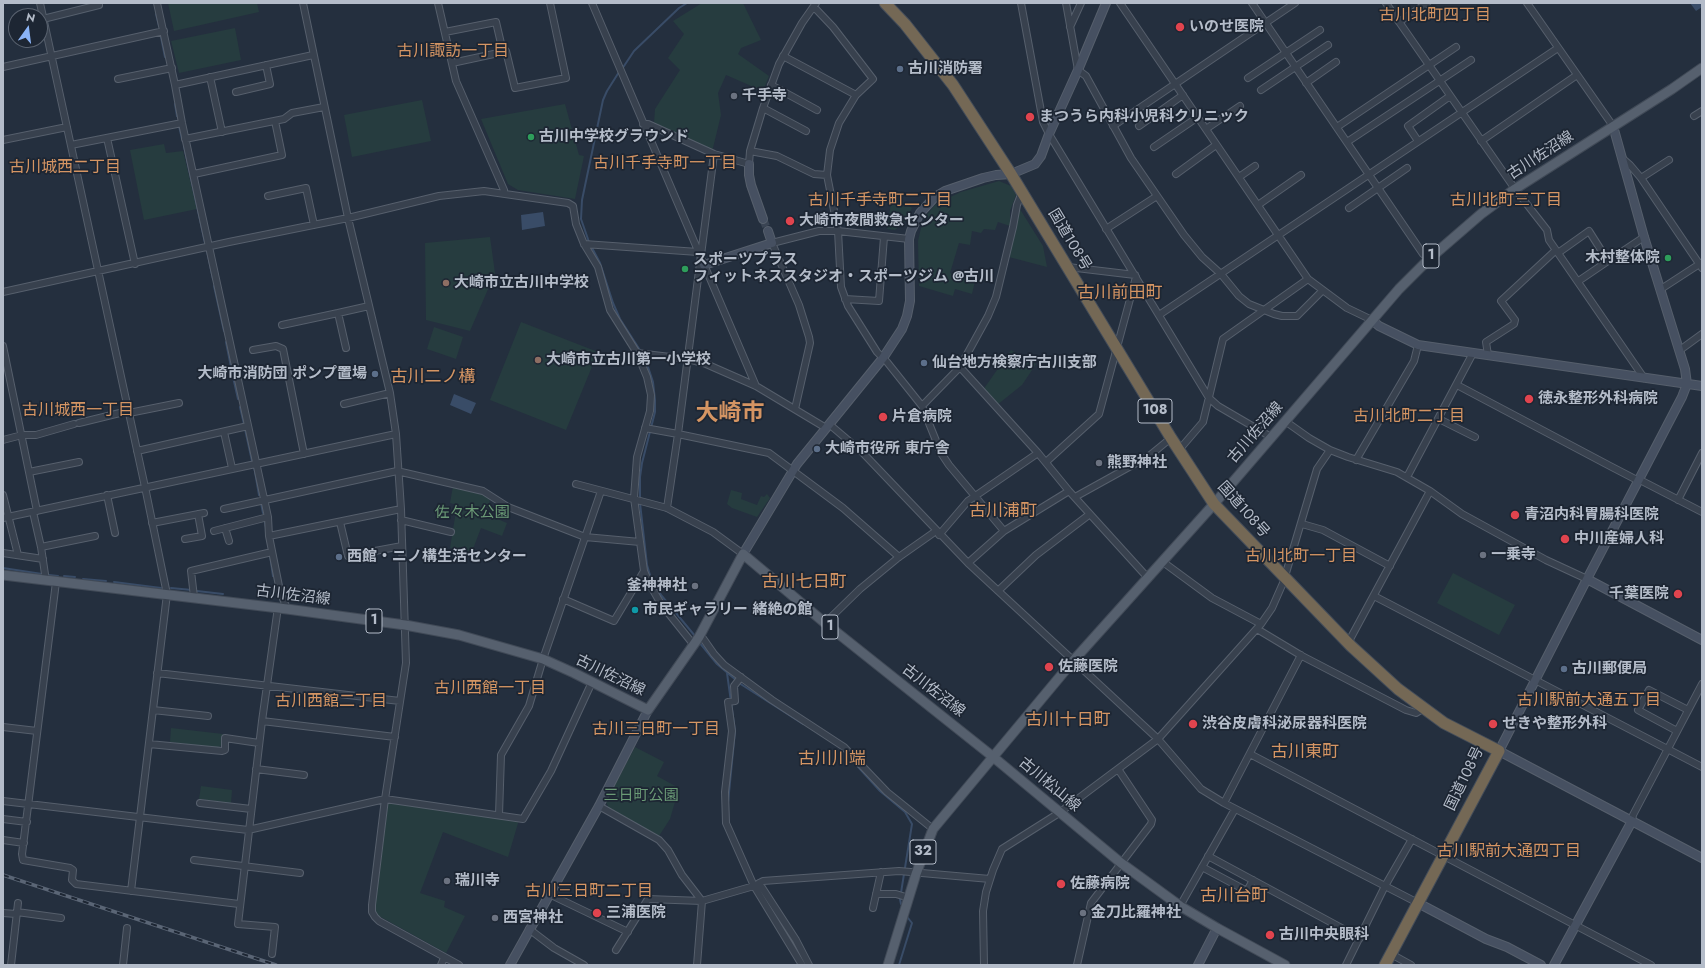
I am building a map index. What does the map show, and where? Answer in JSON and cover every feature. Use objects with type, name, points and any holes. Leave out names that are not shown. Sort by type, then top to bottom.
[{"type":"highway","name":"国道108号","points":[[885,3],[905,24],[953,85],[1011,174],[1171,438],[1214,504],[1348,643],[1398,689],[1444,723],[1499,751],[1385,965]]},
{"type":"main road","name":"古川佐沼線","points":[[3,575],[283,608],[405,625],[458,635],[542,659],[648,710],[697,639],[743,554],[825,623],[992,756],[1073,661],[1214,504],[1399,289],[1429,258],[1476,218],[1515,189],[1702,68]]},
{"type":"main road","name":"古川松山線","points":[[992,756],[1121,864],[1180,906],[1285,965]]},
{"type":"main road","name":"32","points":[[888,965],[907,897],[912,871],[933,828],[992,756]]},
{"type":"street","points":[[157,3],[172,68],[185,139],[194,174],[268,517],[269,536],[283,608],[266,686],[239,904],[238,924],[275,927],[272,954]]},
{"type":"street","points":[[303,3],[348,218],[390,393],[396,434],[397,471],[401,509],[406,663],[385,799],[372,912],[374,918],[459,965]]},
{"type":"street","points":[[438,3],[456,81],[504,190]]},
{"type":"street","points":[[452,62],[506,51],[515,88],[566,78],[550,3]]},
{"type":"street","points":[[592,3],[756,386]]},
{"type":"street","points":[[1021,3],[1043,122],[1049,134],[1209,398],[1218,406],[1271,437]]},
{"type":"street","points":[[1066,3],[1078,70],[1086,76],[1130,158],[1184,236],[1202,257],[1221,274],[1239,296],[1249,304],[1282,316],[1297,316],[1322,291]]},
{"type":"street","points":[[1070,27],[1081,3]]},
{"type":"street","points":[[576,484],[667,508],[713,532],[743,554],[792,471],[883,358],[902,329],[907,316],[910,301],[909,239],[911,231],[920,213],[935,197],[961,184],[996,175],[1011,174],[1035,164],[1041,156],[1049,134],[1106,3]]},
{"type":"street","points":[[1120,3],[1308,279],[1322,291],[1347,308],[1418,345],[1702,386]]},
{"type":"street","points":[[1252,3],[1423,254],[1429,258]]},
{"type":"street","points":[[1113,126],[1295,3]]},
{"type":"street","points":[[1386,3],[1461,113],[1515,189],[1547,230],[1549,240],[1644,378]]},
{"type":"street","points":[[1399,22],[1427,3]]},
{"type":"street","points":[[1527,3],[1613,126],[1644,237],[1680,350],[1685,368],[1687,384],[1682,397],[1640,480],[1587,579],[1499,751],[1702,858]]},
{"type":"street","points":[[48,18],[99,5]]},
{"type":"street","points":[[763,219],[749,175],[750,151],[763,108],[783,56],[802,23],[815,5],[873,78],[856,95],[839,123],[830,150],[827,175],[838,231],[841,287],[848,306],[877,352],[922,406],[941,453],[949,465],[1004,531]]},
{"type":"street","points":[[445,32],[496,22],[503,52]]},
{"type":"street","points":[[1248,78],[1320,30]]},
{"type":"street","points":[[3,67],[164,31]]},
{"type":"street","points":[[48,39],[167,594],[131,891]]},
{"type":"street","points":[[1261,90],[1328,45]]},
{"type":"street","points":[[1336,127],[1456,47]]},
{"type":"street","points":[[1159,315],[1558,48]]},
{"type":"street","points":[[175,85],[314,55]]},
{"type":"street","points":[[783,56],[856,95]]},
{"type":"street","points":[[1347,142],[1471,60]]},
{"type":"street","points":[[1306,83],[1336,62]]},
{"type":"street","points":[[236,92],[270,84],[266,65]]},
{"type":"street","points":[[118,79],[172,68]]},
{"type":"street","points":[[1481,141],[1577,75]]},
{"type":"street","points":[[210,77],[222,132]]},
{"type":"street","points":[[771,85],[817,110]]},
{"type":"street","points":[[1139,126],[1183,95]]},
{"type":"street","points":[[1418,141],[1408,126],[1450,96]]},
{"type":"street","points":[[1206,129],[1240,106]]},
{"type":"street","points":[[185,139],[284,119],[292,113],[324,107]]},
{"type":"street","points":[[763,108],[806,131]]},
{"type":"street","points":[[1694,116],[1702,111]]},
{"type":"street","points":[[1154,147],[1198,117]]},
{"type":"street","points":[[194,174],[282,155],[275,121]]},
{"type":"street","points":[[71,145],[182,123]]},
{"type":"street","points":[[643,124],[648,124],[714,154],[749,164]]},
{"type":"street","points":[[3,140],[67,127]]},
{"type":"street","points":[[107,138],[135,264]]},
{"type":"street","points":[[1176,174],[1216,145]]},
{"type":"street","points":[[750,151],[777,156],[814,174],[827,175]]},
{"type":"street","points":[[667,508],[678,434],[699,254],[714,154]]},
{"type":"street","points":[[1621,157],[1641,178],[1701,265],[1661,289]]},
{"type":"street","points":[[1641,178],[1669,160]]},
{"type":"street","points":[[1239,178],[1255,166]]},
{"type":"street","points":[[1349,208],[1408,168]]},
{"type":"street","points":[[1258,205],[1302,175]]},
{"type":"street","points":[[268,196],[306,188],[314,225]]},
{"type":"street","points":[[3,292],[348,218],[439,196],[484,191],[568,203],[573,206],[576,224],[589,244],[598,267],[610,310],[641,353],[647,377],[651,395],[649,429],[637,457],[640,542],[644,571],[661,604],[714,654],[738,680],[844,746],[886,792],[933,828]]},
{"type":"street","points":[[922,406],[960,367],[996,297],[1012,234],[1017,205],[1022,192]]},
{"type":"street","points":[[1106,228],[1157,196]]},
{"type":"street","points":[[704,266],[772,244],[819,231],[838,231],[909,239]]},
{"type":"street","points":[[1488,355],[1486,342],[1514,324],[1515,320],[1501,301],[1557,252],[1589,231],[1608,261]]},
{"type":"street","points":[[768,232],[799,305],[810,343],[795,409]]},
{"type":"street","points":[[845,298],[880,301],[884,237]]},
{"type":"street","points":[[1580,280],[1644,237]]},
{"type":"street","points":[[589,244],[699,254]]},
{"type":"street","points":[[1068,267],[1135,276]]},
{"type":"street","points":[[1046,462],[1098,414],[1135,276]]},
{"type":"street","points":[[1179,450],[1204,422],[1223,339],[1308,279]]},
{"type":"street","points":[[282,325],[369,306]]},
{"type":"street","points":[[338,313],[346,348]]},
{"type":"street","points":[[1680,350],[1702,334]]},
{"type":"street","points":[[1356,460],[1414,361],[1418,345]]},
{"type":"street","points":[[3,346],[29,472],[46,581]]},
{"type":"street","points":[[253,350],[276,346],[282,348],[304,454]]},
{"type":"street","points":[[641,353],[687,359],[706,364],[756,386],[828,426],[862,452],[968,563],[1158,739],[1201,789],[1224,803],[1486,939],[1507,946],[1541,965]]},
{"type":"street","points":[[1407,477],[1473,353]]},
{"type":"street","points":[[960,367],[1148,578]]},
{"type":"street","points":[[1457,385],[1635,479],[1640,480],[1702,512]]},
{"type":"street","points":[[344,404],[390,393]]},
{"type":"street","points":[[3,440],[22,435],[36,435],[129,412],[179,403]]},
{"type":"street","points":[[1439,419],[1475,438]]},
{"type":"street","points":[[1285,421],[1309,438],[1330,450],[1356,460],[1397,472],[1407,477],[1430,491],[1462,514],[1546,560],[1587,579],[1702,640]]},
{"type":"street","points":[[137,451],[248,426]]},
{"type":"street","points":[[649,429],[768,453],[843,508],[899,557]]},
{"type":"street","points":[[224,432],[232,468]]},
{"type":"street","points":[[5,517],[396,434]]},
{"type":"street","points":[[1075,497],[1149,456],[1171,438]]},
{"type":"street","points":[[984,965],[983,911],[990,879],[1002,849],[1059,813],[1158,739],[1259,626],[1272,608],[1285,577],[1302,524],[1317,469],[1330,450]]},
{"type":"street","points":[[825,623],[860,590],[899,557],[938,533],[974,496],[1038,453]]},
{"type":"street","points":[[1678,500],[1702,453]]},
{"type":"street","points":[[29,472],[79,462]]},
{"type":"street","points":[[224,509],[397,471],[483,491],[508,506],[585,537],[640,542]]},
{"type":"street","points":[[499,815],[501,756],[529,706],[542,659],[601,491]]},
{"type":"street","points":[[968,563],[1004,531],[1069,491]]},
{"type":"street","points":[[1348,643],[1430,491]]},
{"type":"street","points":[[3,495],[5,517],[18,555]]},
{"type":"street","points":[[107,495],[115,533]]},
{"type":"street","points":[[269,536],[401,509]]},
{"type":"street","points":[[152,523],[201,513],[209,534]]},
{"type":"street","points":[[998,591],[1036,555],[1090,514]]},
{"type":"street","points":[[185,539],[209,534],[225,528],[268,517]]},
{"type":"street","points":[[401,520],[450,532]]},
{"type":"street","points":[[340,522],[348,556],[402,546]]},
{"type":"street","points":[[1302,524],[1323,530],[1390,566]]},
{"type":"street","points":[[225,528],[229,541]]},
{"type":"street","points":[[41,547],[95,536]]},
{"type":"street","points":[[194,597],[191,571],[272,552]]},
{"type":"street","points":[[3,553],[43,559]]},
{"type":"street","points":[[1163,562],[1212,598],[1259,626],[1302,655],[1406,710],[1416,712],[1424,708]]},
{"type":"street","points":[[564,599],[614,621],[644,571]]},
{"type":"street","points":[[56,582],[37,731],[30,804],[22,857],[25,861],[70,868],[73,870],[72,880],[76,884],[239,904]]},
{"type":"street","points":[[1374,596],[1702,767]]},
{"type":"street","points":[[1224,803],[1302,655]]},
{"type":"street","points":[[157,674],[400,700]]},
{"type":"street","points":[[738,680],[734,686],[735,701],[728,702],[732,731],[725,792],[725,816],[728,831],[802,965]]},
{"type":"street","points":[[3,801],[248,830],[385,799],[523,819],[550,771],[592,682]]},
{"type":"street","points":[[1554,965],[1632,821],[1633,815],[1702,684]]},
{"type":"street","points":[[1677,731],[1638,710],[1649,690],[1688,710]]},
{"type":"street","points":[[153,710],[208,716]]},
{"type":"street","points":[[510,965],[599,806],[648,710]]},
{"type":"street","points":[[262,721],[395,737]]},
{"type":"street","points":[[3,727],[37,731]]},
{"type":"street","points":[[149,744],[222,752],[224,750],[226,738],[259,743]]},
{"type":"street","points":[[1250,754],[1651,965]]},
{"type":"street","points":[[256,769],[304,775]]},
{"type":"street","points":[[1077,965],[1091,903],[1151,824],[1152,820],[1118,769]]},
{"type":"street","points":[[200,803],[251,809]]},
{"type":"street","points":[[599,806],[659,840],[668,850],[682,875],[702,902],[697,965]]},
{"type":"street","points":[[1180,906],[1235,808]]},
{"type":"street","points":[[3,819],[27,822]]},
{"type":"street","points":[[1346,965],[1385,886],[1412,839]]},
{"type":"street","points":[[3,840],[24,843]]},
{"type":"street","points":[[1208,856],[1360,938]]},
{"type":"street","points":[[194,860],[300,874]]},
{"type":"street","points":[[1202,867],[1247,891],[1253,880]]},
{"type":"street","points":[[616,950],[648,899],[702,902],[757,885],[763,881],[881,872],[912,871],[990,879]]},
{"type":"street","points":[[873,908],[881,872]]},
{"type":"street","points":[[757,885],[796,940],[809,965]]},
{"type":"street","points":[[550,894],[628,932]]},
{"type":"street","points":[[876,894],[896,894],[907,897]]},
{"type":"street","points":[[11,965],[18,903]]},
{"type":"street","points":[[3,912],[61,918]]},
{"type":"street","points":[[123,965],[127,928]]},
{"type":"street","points":[[1198,965],[1217,928]]},
{"type":"street","points":[[529,930],[574,963],[584,965]]},
{"type":"street","points":[[1391,954],[1411,965]]},
{"type":"street","points":[[441,965],[444,958]]},
{"type":"green space","points":[[168,3],[257,3],[259,12],[174,31]]},
{"type":"green space","points":[[702,3],[743,3],[761,40],[741,48],[738,54],[769,76],[763,91],[726,75],[718,93],[721,115],[712,152],[654,123],[655,109],[680,70],[668,58],[684,34],[673,21]]},
{"type":"green space","points":[[235,28],[241,60],[179,73],[171,41]]},
{"type":"green space","points":[[422,100],[431,141],[352,157],[344,115]]},
{"type":"green space","name":"古川中学校グラウンド","points":[[565,104],[579,155],[584,156],[575,199],[518,190],[508,184],[481,119]]},
{"type":"green space","points":[[164,144],[166,153],[183,151],[197,209],[144,220],[130,150]]},
{"type":"green space","points":[[999,181],[1011,186],[1016,195],[1010,211],[1010,226],[998,222],[995,230],[984,229],[981,233],[972,231],[970,245],[959,243],[950,273],[975,281],[972,294],[955,289],[953,296],[919,286],[918,241],[926,216],[934,206],[946,199],[961,192]]},
{"type":"green space","points":[[899,198],[912,208],[904,223],[895,230],[887,229],[891,203]]},
{"type":"green space","points":[[1018,206],[1043,246],[1047,267],[1009,257]]},
{"type":"green space","points":[[490,237],[495,273],[470,331],[426,320],[425,243]]},
{"type":"green space","points":[[521,322],[598,352],[566,430],[490,400]]},
{"type":"green space","points":[[434,327],[463,337],[456,359],[427,349]]},
{"type":"green space","points":[[1011,350],[1036,364],[1022,385],[997,405],[983,390]]},
{"type":"green space","name":"佐々木公園","points":[[453,486],[483,493],[490,498],[488,515],[507,523],[502,536],[481,528],[473,549],[467,552],[450,548],[457,505],[450,503]]},
{"type":"green space","points":[[731,490],[742,493],[741,499],[757,505],[761,496],[764,497],[767,494],[770,498],[757,517],[732,508],[727,504]]},
{"type":"green space","points":[[1453,573],[1515,605],[1499,635],[1437,603]]},
{"type":"green space","points":[[171,728],[223,734],[222,745],[217,748],[170,742]]},
{"type":"green space","name":"三日町公園","points":[[635,747],[664,762],[657,776],[679,788],[670,819],[659,836],[609,808],[606,802]]},
{"type":"green space","points":[[201,786],[232,790],[231,803],[199,799]]},
{"type":"green space","points":[[390,802],[519,820],[508,857],[443,832],[420,893],[445,901],[444,907],[465,916],[446,953],[379,916],[374,910],[386,806]]},
{"type":"water","points":[[1690,3],[1702,3],[1702,7],[1696,11]]},
{"type":"water","points":[[543,212],[545,226],[522,230],[521,215]]},
{"type":"water","points":[[454,394],[476,403],[471,414],[450,405]]},
{"type":"waterway","points":[[622,69],[634,51],[679,8],[687,3]]},
{"type":"waterway","points":[[156,14],[159,26]]},
{"type":"waterway","points":[[161,37],[165,57]]},
{"type":"waterway","points":[[619,72],[603,100],[582,200],[581,219],[589,242],[600,263],[613,303],[620,319],[645,358],[653,382],[655,412],[642,463],[640,477],[640,499]]},
{"type":"waterway","points":[[175,104],[177,116]]},
{"type":"waterway","points":[[179,126],[182,139]]},
{"type":"waterway","points":[[184,146],[205,243]]},
{"type":"waterway","points":[[207,251],[213,279]]},
{"type":"waterway","points":[[214,286],[224,331]]},
{"type":"waterway","points":[[226,342],[231,367]]},
{"type":"waterway","points":[[233,377],[238,399]]},
{"type":"waterway","points":[[240,407],[244,424]]},
{"type":"waterway","points":[[245,429],[252,461]]},
{"type":"waterway","points":[[254,466],[259,495]]},
{"type":"waterway","points":[[261,503],[263,513]]},
{"type":"waterway","points":[[640,503],[647,565],[650,575],[661,595],[695,636]]},
{"type":"waterway","points":[[265,522],[266,528]]},
{"type":"waterway","points":[[270,555],[273,576]]},
{"type":"waterway","points":[[3,568],[42,574]]},
{"type":"waterway","points":[[49,575],[58,576]]},
{"type":"waterway","points":[[64,576],[75,577]]},
{"type":"waterway","points":[[83,579],[106,581]]},
{"type":"waterway","points":[[114,582],[161,588]]},
{"type":"waterway","points":[[171,588],[192,590]]},
{"type":"waterway","points":[[197,591],[223,594]]},
{"type":"waterway","points":[[699,642],[717,664],[736,680]]},
{"type":"waterway","points":[[727,673],[735,731],[728,803]]},
{"type":"waterway","points":[[739,683],[803,724]]},
{"type":"waterway","points":[[850,758],[880,791],[905,812],[912,824],[900,899],[901,904]]},
{"type":"waterway","points":[[899,965],[912,923],[908,918]]},
{"type":"waterway","points":[[781,922],[801,958]]},
{"type":"tunnel","points":[[763,219],[768,231]]},
{"type":"railway","points":[[3,875],[276,965]]},
{"type":"place","name":"いのせ医院","points":[[1180,27]]},
{"type":"place","name":"古川消防署","points":[[900,69]]},
{"type":"place","name":"千手寺","points":[[734,96]]},
{"type":"place","name":"まつうら内科小児科クリニック","points":[[1030,117]]},
{"type":"place","name":"古川中学校グラウンド","points":[[531,137]]},
{"type":"place","name":"大崎市夜間救急センター","points":[[790,221]]},
{"type":"place","name":"木村整体院","points":[[1668,258]]},
{"type":"place","name":"スポーツプラス フィットネススタジオ・スポーツジム @古川","points":[[685,269]]},
{"type":"place","name":"大崎市立古川中学校","points":[[446,283]]},
{"type":"place","name":"大崎市立古川第一小学校","points":[[538,360]]},
{"type":"place","name":"仙台地方検察庁古川支部","points":[[924,363]]},
{"type":"place","name":"大崎市消防団 ポンプ置場","points":[[375,374]]},
{"type":"place","name":"徳永整形外科病院","points":[[1529,399]]},
{"type":"place","name":"片倉病院","points":[[883,417]]},
{"type":"place","name":"大崎市役所 東庁舎","points":[[817,449]]},
{"type":"place","name":"熊野神社","points":[[1099,463]]},
{"type":"place","name":"青沼内科胃腸科医院","points":[[1515,515]]},
{"type":"place","name":"中川産婦人科","points":[[1565,539]]},
{"type":"place","name":"一乗寺","points":[[1483,555]]},
{"type":"place","name":"西館・ニノ構生活センター","points":[[339,557]]},
{"type":"place","name":"釜神神社","points":[[695,586]]},
{"type":"place","name":"千葉医院","points":[[1678,594]]},
{"type":"place","name":"市民ギャラリー 緒絶の館","points":[[635,610]]},
{"type":"place","name":"佐藤医院","points":[[1049,667]]},
{"type":"place","name":"古川郵便局","points":[[1564,669]]},
{"type":"place","name":"渋谷皮膚科泌尿器科医院","points":[[1193,724]]},
{"type":"place","name":"せきや整形外科","points":[[1493,724]]},
{"type":"place","name":"瑞川寺","points":[[447,881]]},
{"type":"place","name":"佐藤病院","points":[[1061,884]]},
{"type":"place","name":"三浦医院","points":[[597,913]]},
{"type":"place","name":"金刀比羅神社","points":[[1083,913]]},
{"type":"place","name":"西宮神社","points":[[495,918]]},
{"type":"place","name":"古川中央眼科","points":[[1270,935]]},
{"type":"district","name":"古川北町四丁目","points":[[1435,16]]},
{"type":"district","name":"古川諏訪一丁目","points":[[453,52]]},
{"type":"district","name":"古川千手寺町一丁目","points":[[665,164]]},
{"type":"district","name":"古川城西二丁目","points":[[65,168]]},
{"type":"district","name":"古川千手寺町二丁目","points":[[880,201]]},
{"type":"district","name":"古川北町三丁目","points":[[1506,201]]},
{"type":"district","name":"古川前田町","points":[[1120,294]]},
{"type":"district","name":"古川二ノ構","points":[[433,378]]},
{"type":"district","name":"古川城西一丁目","points":[[78,411]]},
{"type":"district","name":"大崎市","points":[[730,414]]},
{"type":"district","name":"古川北町二丁目","points":[[1409,417]]},
{"type":"district","name":"古川浦町","points":[[1003,512]]},
{"type":"district","name":"古川北町一丁目","points":[[1301,557]]},
{"type":"district","name":"古川七日町","points":[[804,583]]},
{"type":"district","name":"古川西館一丁目","points":[[490,689]]},
{"type":"district","name":"古川駅前大通五丁目","points":[[1589,701]]},
{"type":"district","name":"古川西館二丁目","points":[[331,702]]},
{"type":"district","name":"古川十日町","points":[[1068,721]]},
{"type":"district","name":"古川三日町一丁目","points":[[656,730]]},
{"type":"district","name":"古川東町","points":[[1305,753]]},
{"type":"district","name":"古川川端","points":[[832,760]]},
{"type":"district","name":"古川駅前大通四丁目","points":[[1509,852]]},
{"type":"district","name":"古川三日町二丁目","points":[[589,892]]},
{"type":"district","name":"古川台町","points":[[1234,897]]}]
